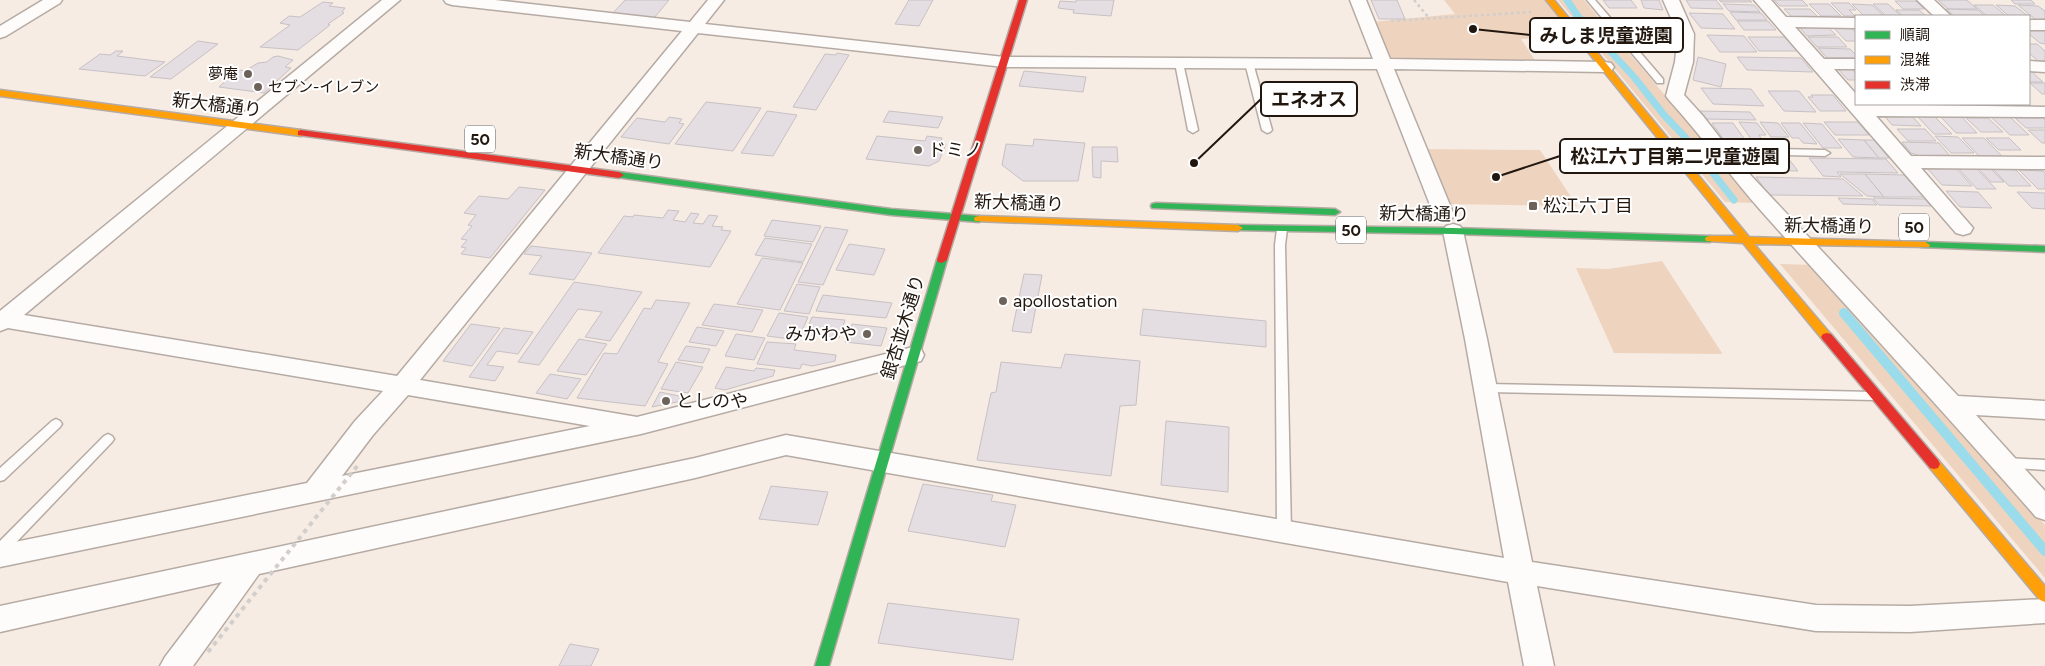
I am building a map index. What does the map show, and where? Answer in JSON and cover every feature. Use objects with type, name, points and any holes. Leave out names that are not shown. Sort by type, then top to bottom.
[{"type":"main road","name":"銀杏並木通り","points":[[822,666],[954,218],[1022,0]]},
{"type":"main road","points":[[1553,5],[1875,396],[2045,596]]},
{"type":"main road","name":"新大橋通り","points":[[0,94],[240,116],[587,158],[843,206],[954,218],[1282,229],[1446,219],[1748,241],[1788,229],[2045,249]]},
{"type":"main road","name":"新大橋通り","points":[[260,109],[279,112]]},
{"type":"main road","name":"50","points":[[1146,206],[1345,212]]},
{"type":"main road","points":[[1712,222],[1749,223]]},
{"type":"main road","name":"50","points":[[1944,228],[1967,228]]},
{"type":"street","points":[[0,33],[54,0]]},
{"type":"street","points":[[2,320],[240,116],[260,109],[392,0]]},
{"type":"street","points":[[452,0],[1004,62],[1605,67]]},
{"type":"street","points":[[314,493],[364,428],[402,386],[716,0]]},
{"type":"street","points":[[1358,0],[1446,219],[1487,388],[1519,572],[1539,666]]},
{"type":"street","points":[[1671,0],[1686,34],[1684,62],[1675,96]]},
{"type":"street","points":[[1762,0],[1855,103]]},
{"type":"street","points":[[1926,0],[1942,15]]},
{"type":"street","points":[[1782,22],[1855,23]]},
{"type":"street","points":[[2030,24],[2045,25]]},
{"type":"street","points":[[1819,64],[1855,64]]},
{"type":"street","points":[[2030,66],[2045,66]]},
{"type":"street","points":[[1660,81],[1697,120],[1735,170],[1788,229],[2005,462],[2045,508]]},
{"type":"street","points":[[2030,95],[2045,110]]},
{"type":"street","points":[[1856,105],[1967,228]]},
{"type":"street","points":[[1861,110],[2045,110]]},
{"type":"street","points":[[1906,162],[2045,163]]},
{"type":"street","points":[[2,320],[641,425]]},
{"type":"street","points":[[0,556],[641,425],[913,355]]},
{"type":"street","points":[[1952,405],[2045,410]]},
{"type":"street","points":[[0,619],[686,470],[786,445],[1519,572],[1816,618],[1910,619],[2045,610]]},
{"type":"street","points":[[176,666],[252,563]]},
{"type":"lane","points":[[1591,0],[1660,81]]},
{"type":"lane","points":[[1178,63],[1193,130]]},
{"type":"lane","points":[[1249,63],[1266,130]]},
{"type":"lane","points":[[1721,151],[1826,153]]},
{"type":"lane","points":[[1282,229],[1280,245],[1284,531]]},
{"type":"lane","points":[[1487,388],[1875,396]]},
{"type":"lane","points":[[0,476],[56,424]]},
{"type":"lane","points":[[0,550],[108,439]]},
{"type":"lane","points":[[2005,462],[2045,465]]},
{"type":"path","points":[[1414,0],[1430,19]]},
{"type":"path","points":[[1367,23],[1430,19],[1553,5]]},
{"type":"path","points":[[208,652],[358,465]]},
{"type":"shaded area","points":[[1444,0],[1552,0],[1578,36],[1521,39],[1538,65],[1386,62],[1372,22],[1455,14]]},
{"type":"shaded area","points":[[1558,0],[1584,0],[1674,106],[1689,120],[1720,159],[1723,166],[1754,203],[1725,202]]},
{"type":"shaded area","points":[[1422,149],[1540,150],[1577,206],[1445,204]]},
{"type":"shaded area","points":[[1662,261],[1722,354],[1614,353],[1576,268],[1608,269]]},
{"type":"shaded area","points":[[1780,264],[1813,265],[2045,525],[2045,578]]},
{"type":"building","points":[[625,0],[669,0],[654,18],[613,13]]},
{"type":"building","points":[[909,0],[933,0],[919,26],[895,24]]},
{"type":"building","points":[[1076,0],[1114,0],[1111,16],[1073,13],[1074,10],[1058,8],[1060,1],[1076,2]]},
{"type":"building","points":[[1371,0],[1397,0],[1405,19],[1379,19]]},
{"type":"building","points":[[1603,0],[1631,0],[1637,8],[1609,8]]},
{"type":"building","points":[[1641,0],[1659,0],[1663,10],[1644,8]]},
{"type":"building","points":[[1686,0],[1716,0],[1723,9],[1691,8]]},
{"type":"building","points":[[1719,0],[1750,0],[1752,2],[1721,2]]},
{"type":"building","points":[[1774,0],[1802,0],[1808,6],[1780,6]]},
{"type":"building","points":[[1938,0],[1967,0],[1977,9],[1948,9]]},
{"type":"building","points":[[2011,0],[2031,0],[2035,4],[2015,4]]},
{"type":"building","points":[[1895,1],[1916,1],[1924,9],[1903,9]]},
{"type":"building","points":[[323,2],[333,3],[329,6],[345,8],[342,12],[344,13],[298,50],[260,47],[290,25],[280,23],[289,16],[300,17]]},
{"type":"building","points":[[1831,3],[1849,3],[1856,10],[1849,10],[1855,16],[1844,16]]},
{"type":"building","points":[[1723,4],[1754,5],[1760,12],[1729,11]]},
{"type":"building","points":[[1809,4],[1829,4],[1841,16],[1821,16]]},
{"type":"building","points":[[1852,4],[1872,5],[1883,15],[1863,15]]},
{"type":"building","points":[[1873,4],[1888,4],[1900,15],[1885,15]]},
{"type":"building","points":[[1974,5],[1993,5],[2005,15],[1986,15]]},
{"type":"building","points":[[1996,5],[2015,6],[2027,15],[2008,15]]},
{"type":"building","points":[[2018,5],[2038,6],[2045,11],[2045,20],[2036,20]]},
{"type":"building","points":[[1784,9],[1810,9],[1819,18],[1793,18]]},
{"type":"building","points":[[1946,9],[1978,10],[1984,15],[1953,15]]},
{"type":"building","points":[[1896,10],[1919,10],[1925,15],[1902,15]]},
{"type":"building","points":[[1730,12],[1761,13],[1767,20],[1736,20]]},
{"type":"building","points":[[1689,13],[1723,14],[1735,29],[1701,28]]},
{"type":"building","points":[[1737,21],[1768,21],[1776,30],[1744,30]]},
{"type":"building","points":[[1804,26],[1828,27],[1836,35],[1807,36],[1800,28]]},
{"type":"building","points":[[1833,27],[1850,27],[1855,32],[1855,41],[1846,41]]},
{"type":"building","points":[[2030,29],[2045,30],[2045,44],[2040,43],[2030,35]]},
{"type":"building","points":[[1707,35],[1744,36],[1757,52],[1720,52]]},
{"type":"building","points":[[1748,37],[1785,37],[1797,51],[1759,51]]},
{"type":"building","points":[[1808,37],[1838,37],[1847,47],[1817,47]]},
{"type":"building","points":[[198,41],[218,44],[171,79],[150,77]]},
{"type":"building","points":[[2030,44],[2037,44],[2045,51],[2045,61],[2038,61],[2030,54]]},
{"type":"building","points":[[1818,48],[1850,49],[1855,54],[1855,58],[1827,58]]},
{"type":"building","points":[[116,51],[123,51],[117,56],[165,62],[145,76],[79,69],[100,54],[110,55]]},
{"type":"building","points":[[837,53],[849,55],[816,110],[793,107],[825,54],[836,55]]},
{"type":"building","points":[[278,56],[293,60],[285,67],[291,68],[264,93],[219,87],[233,74],[241,70],[245,71],[258,63],[267,62],[273,57]]},
{"type":"building","points":[[1698,57],[1726,64],[1721,87],[1693,80]]},
{"type":"building","points":[[1737,57],[1801,58],[1813,72],[1747,70]]},
{"type":"building","points":[[1837,68],[1852,69],[1855,73],[1855,80],[1848,80]]},
{"type":"building","points":[[1024,71],[1086,77],[1083,92],[1019,86]]},
{"type":"building","points":[[2030,71],[2031,71],[2043,82],[2030,82]]},
{"type":"building","points":[[2030,83],[2045,83],[2045,94],[2042,94]]},
{"type":"building","points":[[1701,88],[1751,89],[1764,106],[1713,104]]},
{"type":"building","points":[[1768,91],[1799,91],[1816,112],[1784,111]]},
{"type":"building","points":[[1811,95],[1833,95],[1846,111],[1820,111],[1808,97],[1813,97]]},
{"type":"building","points":[[706,102],[761,108],[733,151],[675,144]]},
{"type":"building","points":[[2002,105],[2027,105],[2025,107]]},
{"type":"building","points":[[767,111],[797,115],[773,156],[741,153]]},
{"type":"building","points":[[889,111],[943,117],[938,128],[883,122]]},
{"type":"building","points":[[1700,111],[1750,112],[1756,120],[1706,119]]},
{"type":"building","points":[[1883,114],[1911,115],[1921,126],[1892,125]]},
{"type":"building","points":[[1939,115],[1960,115],[1977,133],[1956,133]]},
{"type":"building","points":[[1917,116],[1934,116],[1952,134],[1934,134]]},
{"type":"building","points":[[1990,116],[2009,116],[2029,135],[2010,135]]},
{"type":"building","points":[[669,117],[682,119],[679,123],[684,124],[669,144],[621,137],[637,118],[665,122]]},
{"type":"building","points":[[1966,118],[1988,118],[2003,132],[1981,132]]},
{"type":"building","points":[[2015,118],[2043,118],[2045,120],[2045,128],[2026,128]]},
{"type":"building","points":[[1739,122],[1757,123],[1766,135],[1759,135],[1762,140],[1751,139]]},
{"type":"building","points":[[1760,122],[1778,123],[1789,137],[1771,137]]},
{"type":"building","points":[[1824,122],[1858,122],[1869,135],[1835,135]]},
{"type":"building","points":[[1712,123],[1733,123],[1748,144],[1732,143],[1730,140],[1724,140]]},
{"type":"building","points":[[1781,123],[1800,123],[1817,144],[1803,143],[1799,138],[1792,138]]},
{"type":"building","points":[[1803,123],[1822,124],[1842,148],[1823,148]]},
{"type":"building","points":[[1897,129],[1925,129],[1936,141],[1908,141]]},
{"type":"building","points":[[2028,130],[2045,130],[2045,143],[2042,143]]},
{"type":"building","points":[[877,136],[925,141],[927,136],[942,138],[940,144],[946,144],[939,161],[929,166],[866,159]]},
{"type":"building","points":[[1935,136],[1958,137],[1974,153],[1951,153]]},
{"type":"building","points":[[1962,138],[1984,138],[2002,156],[1979,156]]},
{"type":"building","points":[[1986,138],[2009,138],[2021,150],[1999,150]]},
{"type":"building","points":[[1034,139],[1085,143],[1078,181],[1023,181],[1002,165],[1006,144],[1033,146]]},
{"type":"building","points":[[1838,139],[1864,140],[1879,158],[1853,157]]},
{"type":"building","points":[[1864,140],[1874,140],[1889,158],[1879,158]]},
{"type":"building","points":[[1902,142],[1939,143],[1951,157],[1920,156],[1911,153]]},
{"type":"building","points":[[1092,147],[1117,147],[1118,162],[1101,161],[1101,178],[1093,177]]},
{"type":"building","points":[[1740,157],[1788,158],[1798,171],[1749,170]]},
{"type":"building","points":[[1809,158],[1886,159],[1898,173],[1837,172],[1841,177],[1823,176]]},
{"type":"building","points":[[1927,168],[1957,169],[1972,186],[1942,185]]},
{"type":"building","points":[[1958,168],[1976,168],[1996,189],[1977,189]]},
{"type":"building","points":[[1978,168],[1991,169],[2004,182],[1991,182]]},
{"type":"building","points":[[1992,168],[2016,170],[2031,186],[2009,186]]},
{"type":"building","points":[[2019,170],[2043,171],[2045,173],[2045,189],[2038,189]]},
{"type":"building","points":[[1840,174],[1865,174],[1884,197],[1867,196]]},
{"type":"building","points":[[1865,174],[1904,175],[1924,197],[1884,197]]},
{"type":"building","points":[[1756,177],[1843,179],[1863,196],[1769,195]]},
{"type":"building","points":[[519,187],[545,190],[490,258],[461,254],[466,248],[461,247],[467,240],[461,239],[472,226],[468,225],[476,215],[464,213],[479,196],[508,199]]},
{"type":"building","points":[[1946,191],[1978,192],[1992,208],[1960,207]]},
{"type":"building","points":[[2017,192],[2045,193],[2045,209],[2032,208]]},
{"type":"building","points":[[1838,198],[1872,199],[1877,205],[1843,204]]},
{"type":"building","points":[[1873,198],[1925,199],[1931,206],[1879,205]]},
{"type":"building","points":[[668,210],[679,211],[673,220],[685,222],[691,213],[699,214],[693,223],[703,224],[709,215],[718,216],[712,226],[723,227],[721,230],[731,231],[710,267],[598,253],[624,216],[633,217],[634,215],[663,218]]},
{"type":"building","points":[[772,220],[821,226],[813,242],[764,236]]},
{"type":"building","points":[[825,227],[848,230],[823,285],[798,282]]},
{"type":"building","points":[[765,238],[812,244],[803,262],[755,255]]},
{"type":"building","points":[[849,244],[885,249],[874,275],[836,270]]},
{"type":"building","points":[[531,246],[592,253],[574,280],[529,274],[542,256],[524,254]]},
{"type":"building","points":[[762,258],[803,263],[780,310],[737,304]]},
{"type":"building","points":[[1024,274],[1042,275],[1031,333],[1012,331]]},
{"type":"building","points":[[574,282],[642,292],[610,341],[585,337],[602,312],[578,309],[539,365],[518,362]]},
{"type":"building","points":[[797,284],[820,287],[809,314],[784,311]]},
{"type":"building","points":[[823,295],[892,303],[886,318],[816,311]]},
{"type":"building","points":[[656,300],[690,303],[658,362],[668,364],[645,406],[577,398],[604,353],[617,354],[644,308],[651,309]]},
{"type":"building","points":[[714,304],[763,310],[752,332],[702,325]]},
{"type":"building","points":[[1143,309],[1266,321],[1266,347],[1140,335]]},
{"type":"building","points":[[779,313],[808,317],[798,340],[767,336]]},
{"type":"building","points":[[812,317],[845,320],[839,338],[805,335]]},
{"type":"building","points":[[471,324],[500,328],[472,366],[443,361]]},
{"type":"building","points":[[852,324],[887,328],[881,346],[845,342]]},
{"type":"building","points":[[697,327],[724,331],[716,346],[689,342]]},
{"type":"building","points":[[504,328],[533,332],[518,354],[497,351],[487,365],[504,367],[495,381],[469,377]]},
{"type":"building","points":[[736,334],[765,338],[754,360],[725,356]]},
{"type":"building","points":[[579,339],[607,344],[586,375],[557,371]]},
{"type":"building","points":[[767,342],[796,344],[794,350],[836,355],[835,361],[812,366],[802,364],[800,369],[757,364]]},
{"type":"building","points":[[686,346],[710,349],[703,363],[678,360]]},
{"type":"building","points":[[1065,354],[1140,361],[1136,405],[1120,406],[1111,476],[977,460],[991,393],[996,392],[1001,362],[1061,368]]},
{"type":"building","points":[[676,362],[703,367],[688,393],[661,389]]},
{"type":"building","points":[[726,367],[754,371],[756,368],[775,370],[773,376],[725,390],[715,388]]},
{"type":"building","points":[[550,374],[581,379],[567,399],[536,393]]},
{"type":"building","points":[[660,392],[684,397],[682,401],[652,407]]},
{"type":"building","points":[[1166,421],[1229,427],[1228,492],[1161,485]]},
{"type":"building","points":[[923,484],[993,495],[991,501],[1016,505],[1005,547],[908,531]]},
{"type":"building","points":[[771,486],[828,492],[818,525],[759,519]]},
{"type":"building","points":[[888,603],[1019,619],[1013,660],[878,643]]},
{"type":"building","points":[[570,644],[599,649],[591,666],[559,666]]},
{"type":"waterway","points":[[1567,0],[1577,15],[1634,77],[1664,115],[1684,136],[1734,200]]},
{"type":"waterway","points":[[1844,313],[2045,551]]},
{"type":"traffic: fast","points":[[619,175],[891,212],[979,219]]},
{"type":"traffic: fast","points":[[1156,206],[1335,212]]},
{"type":"traffic: fast","points":[[1238,228],[1453,231],[1710,239]]},
{"type":"traffic: fast","points":[[1925,245],[2045,249]]},
{"type":"traffic: fast","points":[[822,666],[942,260]]},
{"type":"traffic: slow","points":[[1550,0],[1714,202],[1827,337]]},
{"type":"traffic: slow","points":[[0,93],[301,133]]},
{"type":"traffic: slow","points":[[979,219],[1238,228]]},
{"type":"traffic: slow","points":[[1710,239],[1925,245]]},
{"type":"traffic: slow","points":[[1934,464],[2045,596]]},
{"type":"traffic: jam","points":[[942,260],[1023,0]]},
{"type":"traffic: jam","points":[[301,133],[619,175]]},
{"type":"traffic: jam","points":[[1827,337],[1934,464]]},
{"type":"place","name":"みしま児童遊園","points":[[1473,29]]},
{"type":"place","name":"夢庵","points":[[248,74]]},
{"type":"place","name":"セブン-イレブン","points":[[258,87]]},
{"type":"place","name":"ドミノ","points":[[918,150]]},
{"type":"place","name":"エネオス","points":[[1194,163]]},
{"type":"place","name":"松江六丁目第二児童遊園","points":[[1496,177]]},
{"type":"place","name":"松江六丁目","points":[[1533,206]]},
{"type":"place","name":"apollostation","points":[[1003,301]]},
{"type":"place","name":"みかわや","points":[[867,334]]},
{"type":"place","name":"としのや","points":[[666,401]]}]
